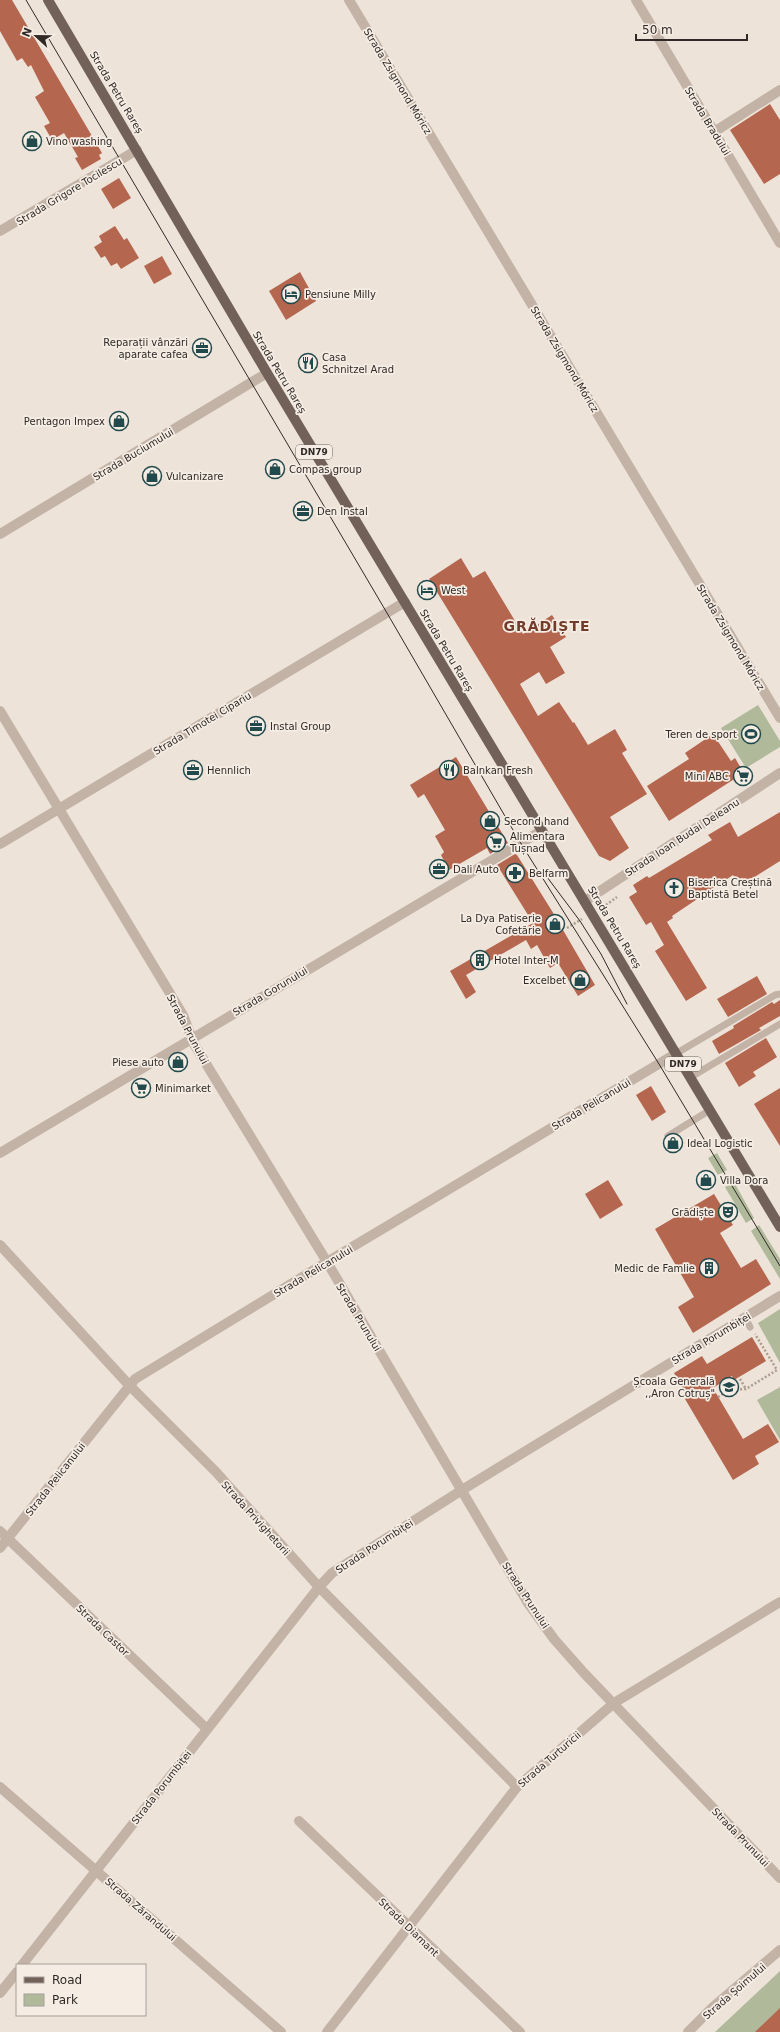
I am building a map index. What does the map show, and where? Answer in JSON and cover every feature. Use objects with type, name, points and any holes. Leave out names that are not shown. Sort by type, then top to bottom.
[{"type":"main road","name":"Strada Petru Rareș","points":[[48,0],[267,373],[541,831],[677,1053],[780,1227]]},
{"type":"street","name":"Strada Zsigmond Móricz","points":[[349,0],[780,718]]},
{"type":"street","name":"Strada Bradului","points":[[636,0],[780,242]]},
{"type":"street","points":[[714,132],[780,90]]},
{"type":"street","name":"Strada Grigore Tocilescu","points":[[0,232],[137,150]]},
{"type":"street","name":"Strada Buciumului","points":[[0,534],[267,373]]},
{"type":"street","name":"Strada Timotei Cipariu","points":[[0,844],[405,602]]},
{"type":"street","name":"Strada Prunului","points":[[0,711],[182,1015],[191,1037],[327,1262],[528,1603],[574,1662],[780,1878]]},
{"type":"street","name":"Strada Ioan Budai Deleanu","points":[[585,901],[780,772]]},
{"type":"street","name":"Strada Gorunului","points":[[0,1153],[191,1037],[541,831]]},
{"type":"street","name":"Strada Pelicanului","points":[[0,1548],[4,1535],[129,1385],[142,1375],[327,1262],[677,1053]]},
{"type":"street","name":"Strada Privighetorii","points":[[0,1245],[129,1385],[216,1472],[319,1587],[517,1787]]},
{"type":"street","name":"Strada Porumbiței","points":[[23,1964],[206,1728],[319,1587],[332,1573],[462,1490],[780,1296]]},
{"type":"street","name":"Strada Castor","points":[[4,1535],[206,1728]]},
{"type":"street","name":"Strada Turturicii","points":[[327,2032],[410,1927],[517,1787],[614,1703],[780,1602]]},
{"type":"street","name":"Strada Zărandului","points":[[0,1787],[281,2032]]},
{"type":"street","name":"Strada Diamant","points":[[299,1821],[520,2032]]},
{"type":"street","name":"Strada Șoimului","points":[[688,2032],[713,2007],[780,1950]]},
{"type":"street","points":[[0,1993],[16,1973]]},
{"type":"lane","points":[[677,1053],[775,995],[780,994]]},
{"type":"lane","points":[[691,1077],[780,1024]]},
{"type":"lane","points":[[668,1136],[710,1110]]},
{"type":"lane","points":[[745,1317],[750,1327]]},
{"type":"path","points":[[606,904],[617,897]]},
{"type":"path","points":[[567,928],[577,924],[584,918]]},
{"type":"path","points":[[718,1397],[730,1390],[746,1389],[777,1370],[750,1327]]},
{"type":"path","points":[[740,1379],[746,1389]]},
{"type":"green space","name":"Teren de sport","points":[[758,705],[780,741],[780,747],[746,768],[721,728]]},
{"type":"green space","points":[[717,1153],[727,1170],[718,1175],[708,1158]]},
{"type":"green space","points":[[734,1182],[754,1218],[746,1223],[725,1187]]},
{"type":"green space","points":[[759,1225],[780,1259],[780,1279],[751,1231]]},
{"type":"green space","points":[[780,1309],[780,1363],[758,1323]]},
{"type":"green space","points":[[780,1387],[780,1440],[757,1400]]},
{"type":"green space","points":[[780,1971],[780,2032],[715,2032]]},
{"type":"building","points":[[0,0],[12,0],[102,153],[99,155],[101,159],[82,170],[75,158],[78,157],[64,133],[52,140],[44,126],[50,123],[35,97],[44,91],[31,65],[28,67],[22,58],[17,61],[0,31]]},
{"type":"building","points":[[770,104],[780,120],[780,174],[764,184],[730,130]]},
{"type":"building","points":[[119,178],[131,198],[113,209],[101,189]]},
{"type":"building","points":[[115,226],[124,240],[127,238],[139,258],[121,269],[117,263],[111,266],[105,256],[101,258],[94,247],[102,242],[99,236]]},
{"type":"building","points":[[162,256],[172,274],[154,284],[144,266]]},
{"type":"building","name":"Pensiune Milly","points":[[300,272],[316,301],[286,320],[269,291]]},
{"type":"building","points":[[461,558],[473,578],[485,571],[523,634],[552,615],[566,637],[550,647],[565,673],[546,684],[539,672],[520,684],[538,716],[559,702],[573,723],[574,722],[588,745],[615,729],[627,750],[622,753],[647,794],[610,817],[629,848],[610,861],[599,856],[429,579]]},
{"type":"building","points":[[713,734],[731,761],[735,758],[741,768],[735,771],[739,776],[669,821],[647,786],[689,759],[685,753]]},
{"type":"building","points":[[456,757],[508,843],[490,854],[487,848],[449,870],[441,855],[444,852],[435,836],[445,830],[424,794],[418,798],[410,785]]},
{"type":"building","points":[[780,812],[780,861],[740,886],[733,875],[672,916],[673,918],[667,922],[707,988],[686,1001],[655,951],[664,945],[651,922],[646,925],[629,897],[637,892],[633,885],[647,876],[649,878],[712,840],[708,835],[730,822],[738,837]]},
{"type":"building","points":[[515,854],[552,911],[595,985],[578,996],[558,963],[550,968],[537,945],[531,949],[526,940],[466,975],[476,992],[466,999],[450,971],[533,923],[497,865]]},
{"type":"building","points":[[757,976],[767,994],[728,1017],[717,999]]},
{"type":"building","points":[[780,1000],[780,1016],[759,1028],[761,1030],[719,1054],[712,1041],[772,1002],[774,1004]]},
{"type":"building","points":[[766,1038],[777,1057],[753,1072],[756,1076],[739,1087],[725,1063]]},
{"type":"building","points":[[651,1086],[666,1112],[652,1121],[636,1095]]},
{"type":"building","points":[[780,1088],[780,1146],[754,1104]]},
{"type":"building","points":[[608,1180],[623,1205],[600,1219],[585,1194]]},
{"type":"building","points":[[714,1194],[733,1225],[720,1233],[741,1268],[756,1259],[771,1284],[693,1333],[678,1307],[694,1297],[655,1229]]},
{"type":"building","points":[[752,1337],[766,1361],[734,1380],[732,1376],[713,1388],[743,1439],[768,1424],[779,1442],[755,1456],[759,1464],[733,1480],[685,1399],[688,1397],[674,1373],[702,1356],[707,1364]]},
{"type":"building","points":[[780,2008],[780,2032],[755,2032]]},
{"type":"tram line","points":[[26,0],[520,842],[659,1064],[780,1266]]},
{"type":"tram line","points":[[547,877],[580,921],[601,954],[627,1004]]},
{"type":"place","name":"Vino washing","points":[[32,141]]},
{"type":"place","name":"Pensiune Milly","points":[[291,294]]},
{"type":"place","name":"Reparații vânzări aparate cafea","points":[[202,348]]},
{"type":"place","name":"Casa Schnitzel Arad","points":[[308,363]]},
{"type":"place","name":"Pentagon Impex","points":[[119,421]]},
{"type":"place","name":"Compas group","points":[[275,469]]},
{"type":"place","name":"Vulcanizare","points":[[152,476]]},
{"type":"place","name":"Den Instal","points":[[303,511]]},
{"type":"place","name":"West","points":[[427,590]]},
{"type":"place","name":"Instal Group","points":[[256,726]]},
{"type":"place","name":"Teren de sport","points":[[751,734]]},
{"type":"place","name":"Hennlich","points":[[193,770]]},
{"type":"place","name":"Balnkan Fresh","points":[[449,770]]},
{"type":"place","name":"Mini ABC","points":[[743,776]]},
{"type":"place","name":"Second hand","points":[[490,821]]},
{"type":"place","name":"Alimentara Tușnad","points":[[496,842]]},
{"type":"place","name":"Dali Auto","points":[[439,869]]},
{"type":"place","name":"Belfarm","points":[[515,873]]},
{"type":"place","name":"Biserica Creștină Baptistă Betel","points":[[674,888]]},
{"type":"place","name":"La Dya Patiserie Cofetărie","points":[[555,924]]},
{"type":"place","name":"Hotel Inter-M","points":[[480,960]]},
{"type":"place","name":"Excelbet","points":[[580,980]]},
{"type":"place","name":"Piese auto","points":[[178,1062]]},
{"type":"place","name":"Minimarket","points":[[141,1088]]},
{"type":"place","name":"Ideal Logistic","points":[[673,1143]]},
{"type":"place","name":"Villa Dora","points":[[706,1180]]},
{"type":"place","name":"Grădiște","points":[[728,1212]]},
{"type":"place","name":"Medic de Famlie","points":[[709,1268]]},
{"type":"place","name":"Școala Generală ,,Aron Cotruș\"","points":[[729,1387]]},
{"type":"district","name":"GRĂDIȘTE","points":[[547,626]]}]
